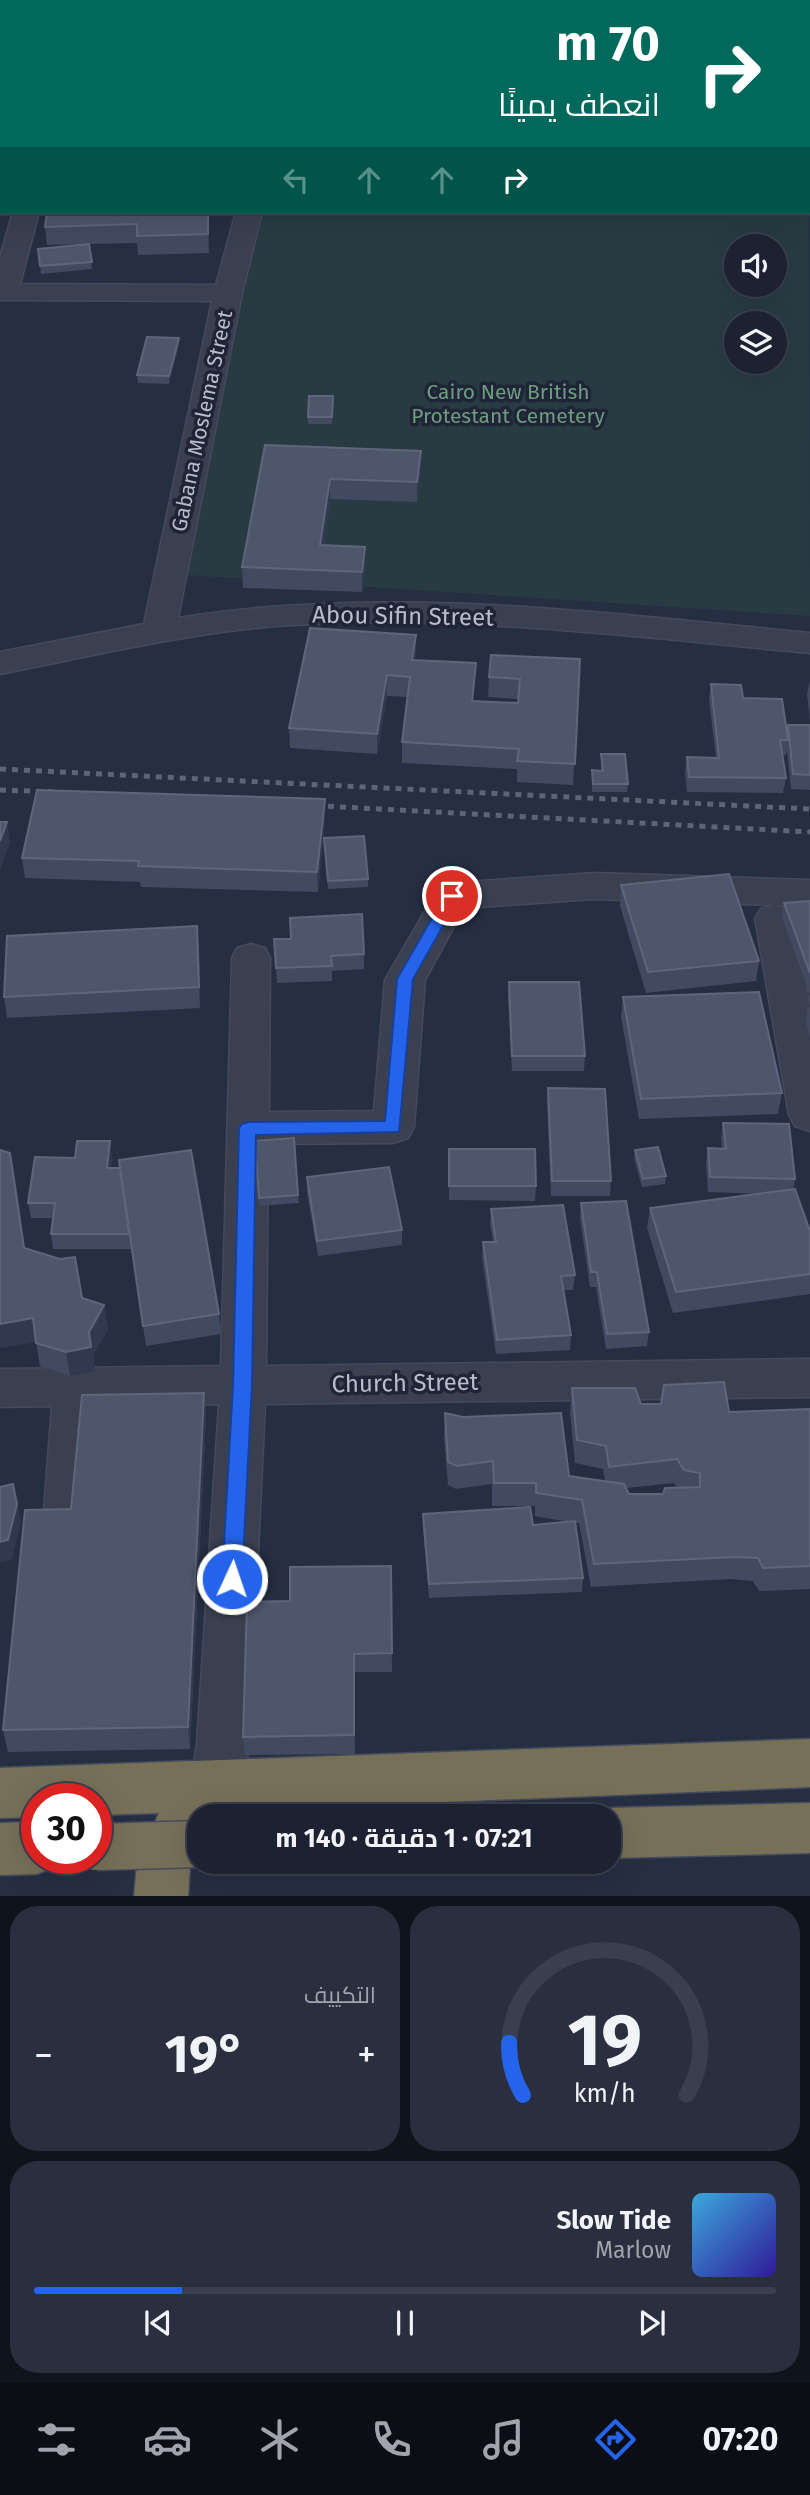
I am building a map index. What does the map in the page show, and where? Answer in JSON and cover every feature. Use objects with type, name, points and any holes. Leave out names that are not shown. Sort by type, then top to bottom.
[{"type":"highway","points":[[0,1793],[810,1763]]},
{"type":"highway","points":[[161,1896],[168,1851],[186,1815],[213,1787]]},
{"type":"highway","points":[[621,1833],[810,1828]]},
{"type":"highway","points":[[112,1847],[187,1844]]},
{"type":"highway","points":[[0,1849],[21,1848]]},
{"type":"street","points":[[26,214],[2,292],[228,293]]},
{"type":"street","name":"Gabana Moslema Street","points":[[159,632],[228,293],[248,214]]},
{"type":"street","name":"Abou Sifin Street","points":[[0,663],[229,621],[371,611],[601,624],[810,643]]},
{"type":"street","points":[[248,1128],[393,1127],[405,979],[452,896],[594,886],[810,893]]},
{"type":"street","points":[[774,918],[801,1013],[810,1115]]},
{"type":"street","points":[[213,1787],[219,1772],[223,1744],[243,1385],[251,958]]},
{"type":"street","points":[[754,1014],[801,1013]]},
{"type":"street","name":"Church Street","points":[[0,1388],[810,1378]]},
{"type":"street","points":[[66,1522],[76,1388]]},
{"type":"green space","name":"Cairo New British Protestant Cemetery","points":[[248,214],[809,214],[810,616],[171,574],[228,293]]},
{"type":"building","points":[[47,214],[208,214],[208,234],[137,236],[137,224],[45,227]]},
{"type":"building","points":[[89,244],[92,262],[40,266],[38,249]]},
{"type":"building","points":[[147,337],[179,338],[169,376],[137,375]]},
{"type":"building","points":[[309,396],[333,396],[332,417],[308,417]]},
{"type":"building","points":[[265,445],[421,451],[417,482],[330,479],[320,545],[365,547],[362,572],[242,567]]},
{"type":"building","points":[[310,628],[416,635],[412,660],[476,663],[472,701],[518,703],[520,679],[489,677],[491,655],[580,659],[575,764],[517,761],[519,749],[402,742],[410,677],[387,675],[377,734],[289,728]]},
{"type":"building","points":[[711,684],[741,685],[743,698],[782,699],[788,740],[780,740],[786,778],[689,777],[687,757],[719,758]]},
{"type":"building","points":[[788,725],[810,725],[810,775],[793,774]]},
{"type":"building","points":[[601,754],[625,754],[628,784],[593,784],[592,770],[603,771]]},
{"type":"building","points":[[37,790],[325,799],[317,872],[138,866],[139,861],[22,858]]},
{"type":"building","points":[[0,822],[7,822],[0,841]]},
{"type":"building","points":[[364,836],[368,879],[328,881],[324,838]]},
{"type":"building","points":[[729,874],[759,961],[648,972],[621,885]]},
{"type":"building","points":[[810,901],[810,973],[784,903]]},
{"type":"building","points":[[362,914],[364,954],[331,956],[332,966],[276,968],[274,939],[291,939],[290,918]]},
{"type":"building","points":[[197,926],[199,987],[4,997],[7,936]]},
{"type":"building","points":[[509,982],[579,982],[585,1056],[512,1056]]},
{"type":"building","points":[[759,992],[782,1093],[641,1099],[623,997]]},
{"type":"building","points":[[548,1088],[605,1089],[611,1181],[552,1181]]},
{"type":"building","points":[[723,1123],[789,1124],[795,1179],[710,1177],[708,1148],[726,1149]]},
{"type":"building","points":[[294,1138],[298,1195],[259,1198],[255,1141]]},
{"type":"building","points":[[77,1141],[110,1141],[107,1168],[120,1168],[129,1234],[51,1234],[55,1203],[28,1203],[35,1157],[75,1158]]},
{"type":"building","points":[[658,1147],[666,1176],[643,1179],[635,1150]]},
{"type":"building","points":[[449,1149],[535,1149],[536,1186],[449,1186]]},
{"type":"building","points":[[0,1150],[10,1153],[24,1248],[60,1259],[75,1257],[82,1298],[104,1305],[89,1332],[91,1347],[66,1352],[36,1343],[33,1318],[0,1324]]},
{"type":"building","points":[[191,1150],[219,1314],[143,1326],[119,1160]]},
{"type":"building","points":[[389,1167],[402,1230],[317,1241],[307,1177]]},
{"type":"building","points":[[795,1189],[810,1231],[810,1274],[676,1292],[650,1208]]},
{"type":"building","points":[[626,1201],[649,1332],[607,1334],[597,1272],[591,1272],[581,1203]]},
{"type":"building","points":[[563,1205],[575,1275],[561,1276],[571,1335],[497,1340],[483,1242],[496,1242],[491,1209]]},
{"type":"building","points":[[724,1382],[729,1412],[810,1409],[810,1566],[763,1568],[758,1558],[734,1557],[594,1564],[582,1500],[536,1493],[536,1483],[494,1483],[493,1461],[457,1466],[448,1462],[445,1413],[463,1417],[561,1413],[569,1476],[624,1484],[629,1494],[663,1494],[665,1488],[700,1487],[700,1473],[684,1470],[677,1459],[609,1467],[606,1446],[577,1440],[572,1388],[635,1388],[641,1404],[661,1404],[664,1385]]},
{"type":"building","points":[[204,1393],[188,1727],[3,1730],[25,1510],[71,1509],[82,1395]]},
{"type":"building","points":[[13,1484],[17,1504],[8,1540],[0,1542],[0,1487]]},
{"type":"building","points":[[530,1507],[533,1525],[575,1521],[583,1578],[429,1584],[423,1514]]},
{"type":"building","points":[[391,1566],[392,1653],[354,1654],[354,1735],[243,1737],[247,1602],[290,1601],[290,1567]]},
{"type":"railway","points":[[0,769],[810,809]]},
{"type":"railway","points":[[0,790],[56,792]]},
{"type":"railway","points":[[304,805],[810,832]]},
{"type":"route","points":[[232,1579],[243,1385],[248,1128],[393,1127],[405,979],[452,896]]}]
